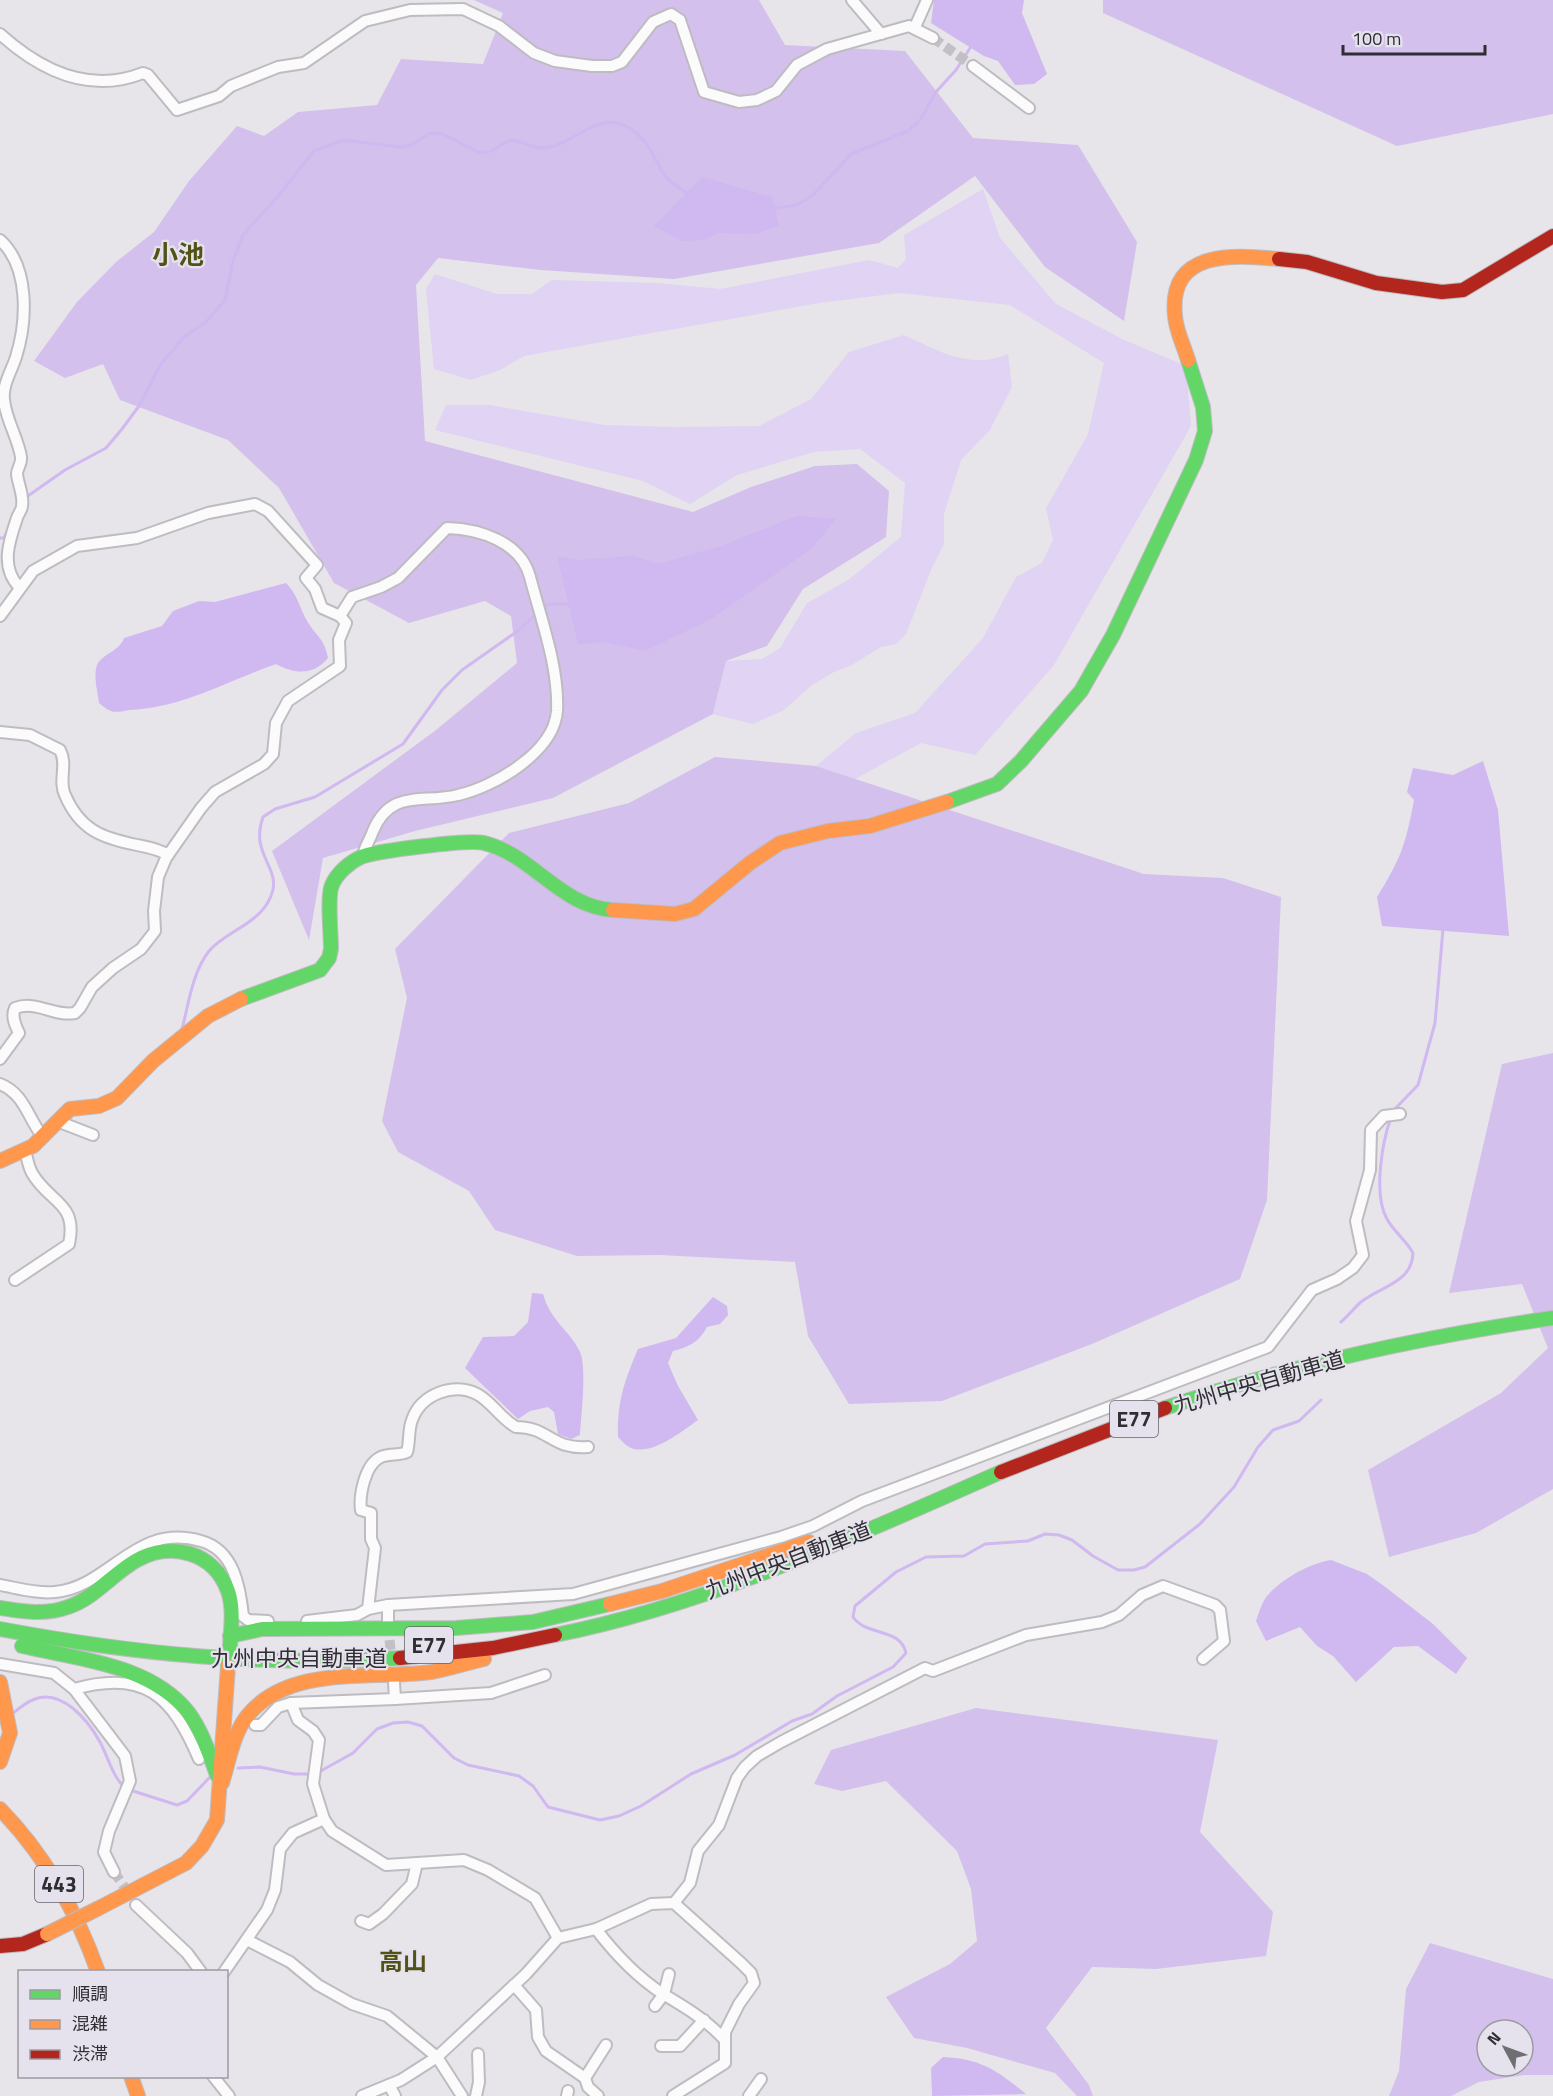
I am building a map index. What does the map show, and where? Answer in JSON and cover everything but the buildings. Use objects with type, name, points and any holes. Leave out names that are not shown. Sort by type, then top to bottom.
[{"type":"main road","points":[[0,1161],[25,1150],[44,1137],[57,1121],[76,1107],[99,1106],[117,1098],[153,1061],[208,1016],[237,1000],[320,970],[329,958],[331,949],[331,886],[346,866],[363,856],[458,842],[484,843],[518,858],[577,902],[605,910],[675,914],[694,909],[780,843],[828,831],[870,826],[976,793],[997,784],[1081,691],[1113,634],[1196,460],[1205,431],[1203,407],[1176,319],[1174,300],[1181,281],[1192,267],[1212,258],[1244,256],[1307,261],[1376,282],[1442,292],[1463,290],[1553,236]]},
{"type":"main road","name":"九州中央自動車道","points":[[0,1621],[151,1646],[238,1652],[376,1650],[487,1639],[618,1612],[674,1596],[843,1531],[1045,1446],[1180,1395],[1277,1365],[1385,1338],[1553,1309]]},
{"type":"main road","name":"九州中央自動車道","points":[[0,1629],[102,1648],[190,1658],[276,1661],[384,1658],[500,1646],[561,1634],[735,1583],[1094,1434],[1171,1406],[1279,1373],[1388,1346],[1553,1318]]},
{"type":"main road","points":[[0,1608],[44,1613],[69,1607],[88,1598],[141,1558],[158,1550],[175,1549],[194,1553],[210,1563],[221,1575],[229,1593],[230,1641],[262,1629],[456,1628],[532,1622],[662,1591],[843,1531]]},
{"type":"main road","points":[[221,1788],[237,1736],[248,1714],[264,1698],[285,1688],[313,1682],[430,1672],[653,1616],[735,1583]]},
{"type":"main road","points":[[0,1640],[131,1671],[154,1683],[174,1697],[190,1714],[212,1757],[221,1788]]},
{"type":"main road","points":[[0,1946],[23,1944],[47,1934],[186,1863],[202,1846],[216,1820],[221,1788],[228,1666]]},
{"type":"main road","points":[[0,1682],[10,1733],[0,1762]]},
{"type":"main road","name":"443","points":[[0,1809],[29,1841],[56,1878],[88,1942],[98,1970]]},
{"type":"main road","points":[[133,2078],[138,2096]]},
{"type":"street","points":[[852,0],[881,34]]},
{"type":"street","points":[[915,27],[927,0]]},
{"type":"street","points":[[0,34],[18,51],[62,74],[83,80],[101,83],[127,79],[143,73],[148,75],[177,110],[219,96],[231,86],[278,67],[304,63],[365,21],[410,10],[463,9],[499,26],[534,53],[555,61],[592,66],[612,66],[622,62],[653,22],[671,14],[680,20],[704,92],[739,102],[757,100],[776,91],[797,65],[827,49],[903,26],[915,27],[933,38]]},
{"type":"street","points":[[973,66],[1029,108]]},
{"type":"street","points":[[0,240],[16,263],[21,278],[24,310],[21,341],[3,399],[21,456],[17,471],[22,506],[8,552],[11,577],[20,586]]},
{"type":"street","points":[[0,616],[33,571],[76,546],[138,538],[208,513],[255,504],[268,511],[317,565],[306,578],[315,589],[322,608],[340,616],[346,623],[339,640],[340,666],[288,701],[276,723],[275,748],[269,759],[259,768],[214,792],[168,855],[159,877],[154,911],[155,931],[149,941],[100,978],[75,1013],[66,1014],[39,1006],[15,1008],[15,1023],[19,1033],[0,1059]]},
{"type":"street","points":[[340,616],[352,597],[381,587],[398,578],[447,528],[465,528],[500,541],[524,560],[554,681],[557,710],[554,728],[548,740],[523,763],[484,787],[456,796],[414,798],[389,808],[376,824],[363,856]]},
{"type":"street","points":[[0,732],[30,735],[60,750],[64,761],[62,784],[64,794],[79,821],[106,839],[168,855]]},
{"type":"street","points":[[0,1084],[13,1091],[24,1103],[44,1137]]},
{"type":"street","points":[[0,1585],[55,1592],[84,1582],[141,1547],[166,1538],[183,1536],[209,1543],[227,1557],[241,1594],[243,1616],[248,1620],[291,1622],[357,1615],[368,1609],[388,1605],[573,1594],[781,1538],[813,1526],[862,1501],[1268,1347],[1312,1290],[1337,1279],[1353,1268],[1363,1255],[1356,1221],[1370,1170],[1371,1130],[1384,1116],[1400,1114]]},
{"type":"street","points":[[57,1121],[93,1135]]},
{"type":"street","points":[[15,1280],[69,1244],[72,1231],[68,1209],[33,1173],[25,1150]]},
{"type":"street","points":[[368,1609],[375,1548],[371,1539],[370,1513],[361,1510],[364,1485],[371,1466],[381,1456],[407,1452],[412,1420],[420,1406],[437,1394],[457,1387],[478,1395],[516,1427],[532,1427],[556,1444],[574,1448],[588,1447]]},
{"type":"street","points":[[675,1903],[690,1883],[698,1851],[719,1825],[737,1778],[745,1767],[757,1756],[781,1742],[924,1668],[933,1671],[1026,1635],[1102,1622],[1119,1615],[1143,1595],[1163,1586],[1215,1605],[1220,1610],[1224,1641],[1203,1659]]},
{"type":"street","points":[[388,1605],[388,1622]]},
{"type":"street","points":[[0,1664],[54,1673],[75,1689],[125,1756],[130,1781],[109,1831],[104,1852],[114,1872]]},
{"type":"street","points":[[255,1725],[261,1725],[278,1707],[291,1703],[491,1693],[545,1675]]},
{"type":"street","points":[[75,1689],[114,1680],[134,1683],[148,1689],[171,1711],[188,1733],[199,1760]]},
{"type":"street","points":[[394,1682],[395,1699]]},
{"type":"street","points":[[291,1703],[298,1720],[316,1735],[319,1745],[313,1784],[324,1819],[333,1831],[386,1865],[464,1860],[488,1870],[534,1898],[558,1938]]},
{"type":"street","points":[[225,1970],[267,1910],[275,1890],[280,1849],[293,1833],[324,1819]]},
{"type":"street","points":[[361,1921],[369,1924],[383,1914],[412,1884],[417,1863]]},
{"type":"street","points":[[362,2096],[389,2085],[437,2057],[514,1985],[558,1938],[596,1929],[651,1904],[675,1903],[721,1942],[754,1979],[723,2038],[725,2063],[691,2092],[673,2096]]},
{"type":"street","points":[[136,1905],[187,1953],[200,1970]]},
{"type":"street","points":[[596,1929],[624,1962],[664,1994],[685,2005],[723,2038]]},
{"type":"street","points":[[247,1940],[290,1962],[318,1985],[352,2004],[387,2016],[437,2057],[462,2096]]},
{"type":"street","points":[[655,2006],[664,1994],[669,1974]]},
{"type":"street","points":[[514,1985],[536,2010],[538,2037],[546,2051],[585,2078],[588,2087],[598,2096]]},
{"type":"street","points":[[661,2046],[680,2046],[704,2020]]},
{"type":"street","points":[[585,2078],[606,2045]]},
{"type":"street","points":[[476,2096],[479,2082],[478,2054]]},
{"type":"street","points":[[215,2078],[229,2096]]},
{"type":"street","points":[[749,2096],[761,2079]]},
{"type":"street","points":[[389,2085],[395,2096]]},
{"type":"shaded area","points":[[474,0],[759,0],[785,45],[905,51],[973,138],[1078,145],[1137,242],[1124,321],[1045,267],[975,176],[879,243],[674,279],[541,270],[438,258],[416,285],[425,441],[693,512],[751,487],[815,466],[857,464],[889,491],[886,537],[803,589],[767,646],[726,661],[713,714],[553,798],[415,831],[323,858],[309,940],[272,851],[436,730],[517,663],[511,616],[485,601],[409,623],[334,583],[279,488],[228,440],[120,400],[103,364],[65,378],[34,361],[77,302],[116,262],[154,232],[189,181],[237,126],[264,136],[298,112],[377,105],[401,59],[483,64],[503,13]]},
{"type":"shaded area","points":[[934,0],[1024,0],[1022,13],[1047,74],[1034,84],[1015,85],[998,61],[984,56],[931,23]]},
{"type":"shaded area","points":[[1103,0],[1553,0],[1553,114],[1397,146],[1103,13]]},
{"type":"shaded area","points":[[702,177],[772,197],[779,226],[755,234],[720,233],[703,240],[682,241],[654,226]]},
{"type":"shaded area","points":[[983,189],[1000,238],[1056,304],[1124,340],[1186,366],[1191,426],[1054,665],[975,755],[921,743],[855,779],[816,766],[856,733],[915,713],[983,638],[1016,577],[1042,563],[1053,540],[1046,508],[1088,434],[1104,363],[1010,305],[899,293],[819,303],[524,356],[500,370],[471,380],[434,369],[426,289],[435,274],[497,294],[532,294],[552,280],[658,283],[720,289],[869,260],[898,268],[906,259],[904,235]]},
{"type":"shaded area","points":[[904,335],[942,352],[968,359],[981,360],[1008,354],[1012,387],[990,430],[961,460],[944,514],[944,544],[931,570],[906,634],[896,644],[881,647],[850,666],[834,672],[812,685],[784,710],[753,724],[713,714],[726,661],[762,659],[780,648],[807,603],[848,580],[901,537],[905,483],[860,449],[814,452],[737,475],[690,504],[643,481],[435,430],[446,405],[490,405],[605,425],[759,426],[811,399],[849,352]]},
{"type":"shaded area","points":[[797,516],[836,519],[811,549],[713,618],[645,651],[604,642],[578,644],[557,556],[579,560],[633,556],[658,564],[718,547]]},
{"type":"shaded area","points":[[286,583],[326,651],[328,658],[316,668],[304,672],[290,670],[276,664],[204,693],[149,708],[115,712],[99,703],[96,669],[101,660],[118,647],[124,638],[162,626],[173,611],[199,601],[215,602]]},
{"type":"shaded area","points":[[715,757],[816,766],[1144,874],[1223,878],[1281,897],[1267,1200],[1240,1279],[1092,1344],[942,1401],[849,1404],[808,1336],[795,1262],[660,1255],[577,1256],[495,1230],[469,1191],[398,1152],[382,1121],[407,998],[395,949],[509,833],[629,803]]},
{"type":"shaded area","points":[[1483,761],[1498,810],[1509,936],[1382,926],[1377,897],[1392,872],[1405,840],[1414,800],[1407,792],[1413,768],[1453,775]]},
{"type":"shaded area","points":[[1553,1053],[1553,1489],[1476,1533],[1389,1557],[1368,1470],[1501,1393],[1548,1348],[1522,1284],[1449,1293],[1502,1064]]},
{"type":"shaded area","points":[[532,1293],[543,1294],[555,1319],[576,1344],[582,1359],[580,1435],[571,1439],[558,1434],[554,1412],[548,1407],[530,1411],[518,1419],[465,1368],[483,1337],[514,1336],[528,1322]]},
{"type":"shaded area","points":[[713,1297],[727,1306],[728,1315],[720,1324],[707,1327],[701,1337],[693,1343],[673,1351],[668,1363],[678,1386],[698,1420],[656,1446],[646,1449],[629,1447],[618,1437],[620,1402],[638,1349],[676,1338]]},
{"type":"shaded area","points":[[1331,1560],[1367,1574],[1433,1624],[1467,1658],[1456,1674],[1418,1646],[1394,1647],[1356,1682],[1333,1656],[1317,1646],[1300,1627],[1266,1641],[1256,1621],[1266,1598],[1281,1583],[1297,1573]]},
{"type":"shaded area","points":[[976,1708],[1218,1740],[1200,1832],[1273,1912],[1266,1956],[1156,1969],[1092,1967],[1046,2028],[1089,2085],[1093,2096],[1077,2096],[1055,2073],[967,2048],[914,2038],[886,1997],[950,1964],[977,1941],[971,1889],[957,1851],[886,1781],[842,1791],[814,1784],[831,1750]]},
{"type":"shaded area","points":[[1430,1943],[1553,1979],[1553,2075],[1535,2075],[1535,2018],[1475,2018],[1475,2078],[1505,2078],[1479,2082],[1451,2096],[1389,2096],[1399,2071],[1406,1989]]},
{"type":"shaded area","points":[[943,2057],[968,2060],[988,2067],[1026,2094],[932,2096],[931,2068]]},
{"type":"waterway","points":[[771,209],[797,205],[813,195],[851,154],[908,131],[921,119],[935,93],[956,70],[972,45]]},
{"type":"waterway","points":[[25,498],[65,470],[106,448],[122,429],[139,406],[161,364],[184,337],[207,321],[225,300],[233,261],[243,235],[314,151],[343,140],[400,147],[411,145],[430,133],[443,134],[480,153],[491,151],[510,140],[546,148],[567,141],[599,124],[609,122],[621,124],[639,135],[666,178],[690,195]]},
{"type":"waterway","points":[[0,538],[4,538],[7,532]]},
{"type":"waterway","points":[[541,609],[549,604],[572,604]]},
{"type":"waterway","points":[[182,1029],[195,978],[209,951],[259,914],[271,896],[274,886],[273,877],[260,841],[263,817],[275,809],[315,797],[403,744],[442,690],[462,670],[519,630],[536,614]]},
{"type":"waterway","points":[[1393,1111],[1418,1085],[1435,1023],[1443,929]]},
{"type":"waterway","points":[[1341,1322],[1361,1302],[1394,1283],[1407,1271],[1411,1263],[1413,1253],[1387,1219],[1380,1197],[1382,1154],[1391,1117]]},
{"type":"waterway","points":[[319,1772],[353,1753],[377,1729],[393,1723],[408,1722],[422,1726],[454,1758],[468,1765],[519,1776],[533,1786],[548,1807],[600,1820],[619,1816],[641,1806],[691,1774],[735,1755],[792,1721],[812,1714],[837,1696],[893,1667],[906,1653],[903,1645],[890,1635],[866,1627],[853,1617],[855,1606],[896,1572],[926,1557],[964,1556],[985,1544],[1028,1541],[1045,1534],[1059,1535],[1072,1540],[1093,1556],[1118,1570],[1145,1567],[1200,1524],[1234,1487],[1258,1447],[1273,1430],[1299,1421],[1321,1400]]},
{"type":"waterway","points":[[11,1715],[35,1699],[55,1698],[64,1702],[73,1708],[95,1733],[113,1771],[124,1787]]},
{"type":"waterway","points":[[238,1768],[260,1767],[294,1774],[312,1774]]},
{"type":"waterway","points":[[130,1790],[177,1805],[187,1801],[211,1776]]},
{"type":"tunnel","points":[[933,38],[973,66]]},
{"type":"tunnel","points":[[388,1625],[392,1663]]},
{"type":"tunnel","points":[[114,1872],[130,1895]]},
{"type":"traffic: fast","points":[[947,802],[997,784],[1021,761],[1081,691],[1113,635],[1196,460],[1205,431],[1203,407],[1188,360]]},
{"type":"traffic: fast","points":[[241,999],[320,970],[329,958],[331,949],[329,906],[332,885],[340,872],[361,857],[442,844],[484,843],[518,858],[562,891],[578,900],[595,907],[613,910]]},
{"type":"traffic: fast","points":[[1165,1408],[1260,1378],[1357,1354],[1405,1343],[1553,1318]]},
{"type":"traffic: fast","points":[[555,1635],[613,1622],[670,1605],[782,1566],[1001,1472]]},
{"type":"traffic: fast","points":[[0,1608],[26,1612],[60,1610],[87,1598],[137,1560],[150,1554],[177,1551],[202,1559],[213,1567],[221,1578],[228,1591],[231,1604],[230,1646]]},
{"type":"traffic: fast","points":[[230,1636],[262,1629],[456,1628],[533,1622],[610,1604]]},
{"type":"traffic: fast","points":[[0,1629],[149,1652],[199,1656],[299,1661],[400,1658]]},
{"type":"traffic: fast","points":[[22,1646],[111,1666],[154,1683],[172,1696],[193,1719],[217,1775]]},
{"type":"traffic: slow","points":[[1188,360],[1178,333],[1175,316],[1176,294],[1182,278],[1193,267],[1208,261],[1243,257],[1279,259]]},
{"type":"traffic: slow","points":[[613,910],[675,914],[694,909],[750,863],[780,843],[828,831],[870,826],[947,802]]},
{"type":"traffic: slow","points":[[0,1161],[33,1146],[70,1109],[99,1106],[117,1098],[153,1061],[208,1016],[241,999]]},
{"type":"traffic: slow","points":[[610,1604],[662,1591],[809,1542]]},
{"type":"traffic: slow","points":[[222,1783],[235,1739],[243,1722],[266,1699],[286,1688],[334,1677],[431,1672],[484,1659]]},
{"type":"traffic: slow","points":[[99,1908],[186,1863],[202,1846],[217,1820],[228,1666]]},
{"type":"traffic: slow","points":[[0,1682],[10,1733],[0,1762]]},
{"type":"traffic: slow","points":[[0,1809],[32,1846],[58,1885],[80,1927],[97,1970]]},
{"type":"traffic: slow","points":[[47,1934],[99,1908]]},
{"type":"traffic: slow","points":[[132,2078],[138,2096]]},
{"type":"traffic: jam","points":[[1279,259],[1307,262],[1376,283],[1442,292],[1463,290],[1553,236]]},
{"type":"traffic: jam","points":[[1001,1472],[1165,1408]]},
{"type":"traffic: jam","points":[[400,1658],[493,1648],[555,1635]]},
{"type":"traffic: jam","points":[[0,1946],[23,1944],[47,1934]]},
{"type":"district","name":"小池","points":[[178,254]]},
{"type":"district","name":"高山","points":[[403,1961]]}]
